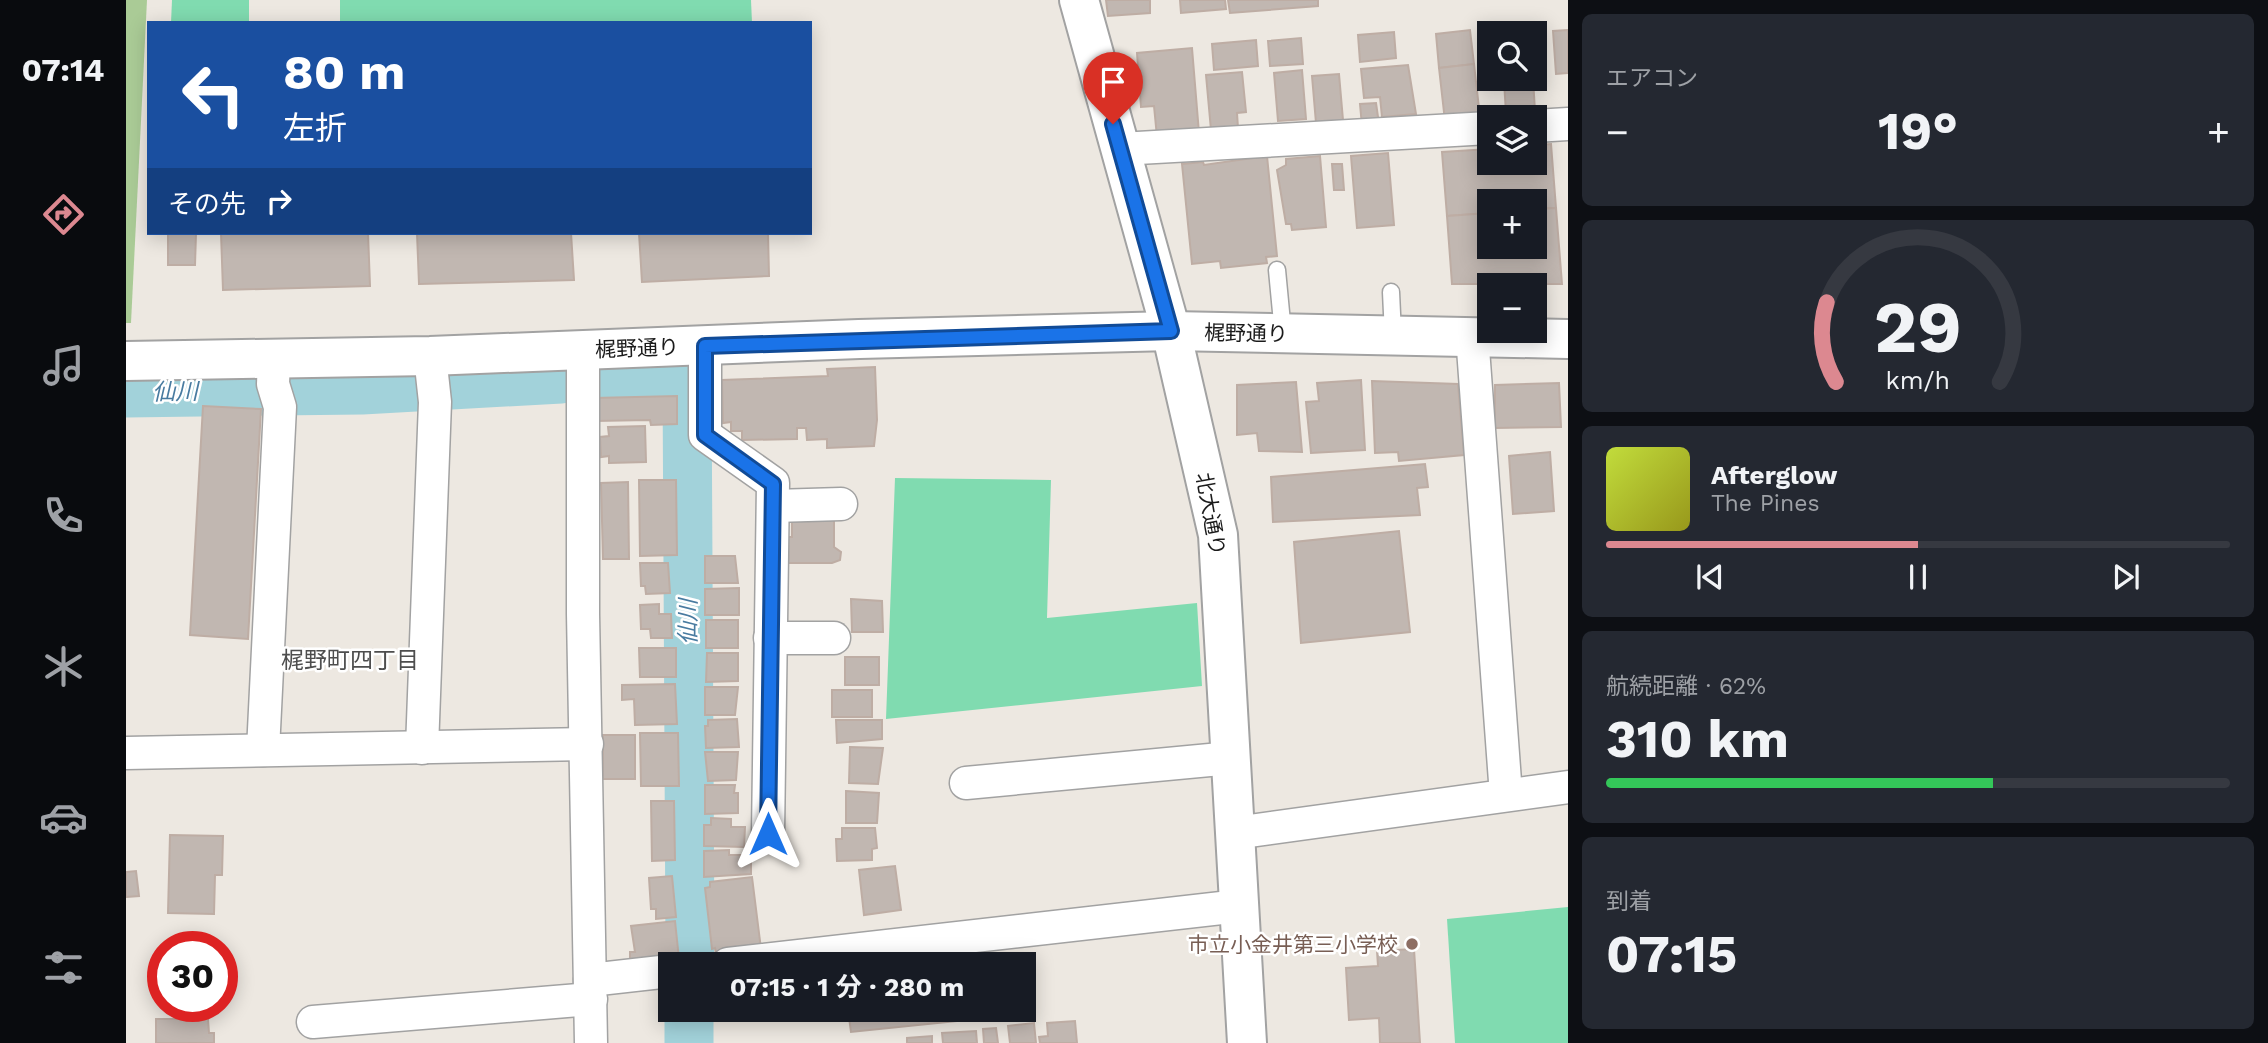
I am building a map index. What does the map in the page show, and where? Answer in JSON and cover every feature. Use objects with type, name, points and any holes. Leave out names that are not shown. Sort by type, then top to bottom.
[{"type":"street","name":"北大通り","points":[[1079,0],[1171,331],[1218,536],[1247,1043]]},
{"type":"street","points":[[1547,125],[1568,124]]},
{"type":"street","points":[[1119,149],[1477,129]]},
{"type":"street","name":"梶野通り","points":[[126,361],[276,383],[432,378],[583,350],[1171,331],[1568,339]]},
{"type":"street","points":[[1472,335],[1506,795]]},
{"type":"street","points":[[705,346],[705,435],[773,484],[768,834]]},
{"type":"street","points":[[583,350],[591,1043]]},
{"type":"street","points":[[422,748],[432,378]]},
{"type":"street","points":[[263,751],[276,383]]},
{"type":"street","points":[[774,506],[841,504]]},
{"type":"street","points":[[769,638],[834,638]]},
{"type":"street","points":[[126,753],[587,744]]},
{"type":"street","points":[[966,783],[1231,758]]},
{"type":"street","points":[[1235,833],[1568,787]]},
{"type":"street","points":[[832,952],[1239,905]]},
{"type":"street","points":[[313,1022],[590,989],[658,974]]},
{"type":"lane","points":[[1278,271],[1283,333]]},
{"type":"lane","points":[[1391,292],[1393,335]]},
{"type":"green space","points":[[126,0],[147,0],[131,323],[126,323]]},
{"type":"green space","points":[[172,0],[249,0],[249,21],[171,21]]},
{"type":"green space","points":[[340,0],[751,0],[752,21],[340,21]]},
{"type":"green space","points":[[895,478],[1051,480],[1047,618],[1197,603],[1202,686],[886,719]]},
{"type":"green space","points":[[1568,907],[1568,1043],[1455,1043],[1447,919]]},
{"type":"building","points":[[1106,0],[1150,0],[1150,13],[1108,16]]},
{"type":"building","points":[[1180,0],[1225,0],[1226,9],[1181,13]]},
{"type":"building","points":[[1228,0],[1318,0],[1318,6],[1230,13]]},
{"type":"building","points":[[1470,30],[1474,64],[1439,68],[1436,34]]},
{"type":"building","points":[[1568,30],[1568,73],[1556,74],[1553,31]]},
{"type":"building","points":[[1394,32],[1396,58],[1360,62],[1358,35]]},
{"type":"building","points":[[1301,38],[1303,64],[1270,66],[1268,41]]},
{"type":"building","points":[[1256,40],[1258,66],[1214,70],[1212,44]]},
{"type":"building","points":[[1192,48],[1199,133],[1157,137],[1154,106],[1141,107],[1137,53]]},
{"type":"building","points":[[1474,64],[1479,105],[1477,117],[1445,121],[1439,68]]},
{"type":"building","points":[[1408,65],[1416,114],[1382,117],[1380,97],[1364,98],[1361,69]]},
{"type":"building","points":[[1302,70],[1306,119],[1278,121],[1274,73]]},
{"type":"building","points":[[1242,72],[1246,112],[1237,113],[1238,128],[1211,130],[1206,75]]},
{"type":"building","points":[[1339,74],[1343,120],[1316,123],[1312,76]]},
{"type":"building","points":[[1505,91],[1534,91],[1535,105],[1506,105]]},
{"type":"building","points":[[1376,103],[1379,124],[1362,126],[1360,104]]},
{"type":"building","points":[[1547,144],[1551,144],[1556,208],[1547,208],[1547,189],[1477,189],[1477,214],[1447,216],[1442,152],[1477,150],[1477,175],[1547,175]]},
{"type":"building","points":[[1388,153],[1394,225],[1357,228],[1351,156]]},
{"type":"building","points":[[1267,156],[1277,256],[1266,257],[1267,263],[1221,268],[1220,261],[1192,264],[1182,164],[1203,162],[1204,165]]},
{"type":"building","points":[[1320,156],[1326,227],[1292,230],[1291,224],[1286,224],[1277,170],[1286,165],[1286,159]]},
{"type":"building","points":[[1332,164],[1342,164],[1344,190],[1334,190]]},
{"type":"building","points":[[1547,208],[1556,208],[1562,284],[1547,284],[1547,273],[1477,273],[1477,284],[1452,284],[1447,216],[1477,214],[1477,259],[1547,259]]},
{"type":"building","points":[[168,235],[196,235],[195,265],[168,265]]},
{"type":"building","points":[[221,235],[368,235],[370,286],[223,290]]},
{"type":"building","points":[[417,235],[571,235],[574,280],[419,284]]},
{"type":"building","points":[[639,235],[768,235],[769,276],[642,282]]},
{"type":"building","points":[[875,367],[877,420],[874,446],[827,448],[827,439],[807,440],[806,428],[797,428],[797,439],[742,440],[742,431],[731,431],[731,422],[723,423],[722,380],[828,376],[827,369]]},
{"type":"building","points":[[1361,380],[1365,450],[1311,453],[1306,402],[1319,401],[1317,383]]},
{"type":"building","points":[[1372,381],[1458,384],[1464,455],[1399,461],[1398,452],[1375,453]]},
{"type":"building","points":[[1296,382],[1302,452],[1259,451],[1257,433],[1237,435],[1237,385]]},
{"type":"building","points":[[1559,383],[1561,427],[1495,428],[1495,385]]},
{"type":"building","points":[[677,396],[677,424],[651,425],[650,420],[595,421],[594,398]]},
{"type":"building","points":[[203,406],[261,409],[248,639],[190,635]]},
{"type":"building","points":[[645,426],[646,462],[609,463],[609,456],[601,457],[600,437],[609,436],[608,427]]},
{"type":"building","points":[[1550,452],[1554,511],[1513,514],[1509,456]]},
{"type":"building","points":[[1425,464],[1428,487],[1417,488],[1420,515],[1273,522],[1271,477]]},
{"type":"building","points":[[639,480],[676,480],[677,555],[640,556]]},
{"type":"building","points":[[628,482],[629,559],[603,559],[601,483]]},
{"type":"building","points":[[834,518],[834,547],[841,552],[840,560],[832,563],[787,563],[785,537],[792,537],[792,519]]},
{"type":"building","points":[[1399,531],[1410,632],[1301,643],[1294,542]]},
{"type":"building","points":[[705,556],[735,556],[738,583],[705,583]]},
{"type":"building","points":[[640,563],[668,563],[670,593],[646,594],[645,586],[641,586]]},
{"type":"building","points":[[739,588],[739,615],[705,615],[705,589]]},
{"type":"building","points":[[851,599],[882,601],[883,632],[852,632]]},
{"type":"building","points":[[659,604],[659,614],[671,614],[672,638],[651,638],[650,629],[641,629],[640,605]]},
{"type":"building","points":[[706,620],[738,620],[738,648],[706,648]]},
{"type":"building","points":[[639,648],[676,648],[676,677],[640,677]]},
{"type":"building","points":[[707,653],[738,653],[738,681],[706,682]]},
{"type":"building","points":[[845,657],[879,657],[879,685],[845,685]]},
{"type":"building","points":[[675,684],[677,724],[635,725],[634,699],[622,700],[622,685]]},
{"type":"building","points":[[705,687],[738,687],[735,715],[705,715]]},
{"type":"building","points":[[832,690],[872,690],[872,717],[832,717]]},
{"type":"building","points":[[737,719],[739,747],[706,748],[705,726],[708,726],[708,720]]},
{"type":"building","points":[[836,720],[882,720],[882,739],[837,743]]},
{"type":"building","points":[[640,733],[678,733],[679,786],[641,786]]},
{"type":"building","points":[[603,735],[635,735],[635,779],[603,779]]},
{"type":"building","points":[[850,747],[883,748],[878,784],[849,783]]},
{"type":"building","points":[[705,752],[738,752],[736,780],[708,781]]},
{"type":"building","points":[[705,785],[735,785],[734,793],[738,793],[738,813],[705,814]]},
{"type":"building","points":[[846,791],[879,793],[877,823],[846,823]]},
{"type":"building","points":[[651,801],[674,801],[675,860],[652,861]]},
{"type":"building","points":[[711,818],[731,819],[731,827],[745,827],[744,847],[704,846],[704,825],[711,825]]},
{"type":"building","points":[[842,828],[875,828],[877,848],[872,849],[872,860],[837,861],[836,839],[842,839]]},
{"type":"building","points":[[170,835],[223,836],[222,875],[215,875],[214,914],[168,913]]},
{"type":"building","points":[[729,850],[729,855],[751,855],[751,874],[704,877],[704,851]]},
{"type":"building","points":[[895,866],[901,910],[864,915],[859,870]]},
{"type":"building","points":[[136,871],[139,896],[126,897],[126,872]]},
{"type":"building","points":[[672,876],[676,917],[656,919],[656,909],[651,909],[649,878]]},
{"type":"building","points":[[752,877],[761,949],[716,952],[715,948],[712,949],[705,888],[710,887],[710,882]]},
{"type":"building","points":[[675,921],[678,952],[658,952],[658,961],[630,963],[630,952],[635,952],[631,926]]},
{"type":"building","points":[[1414,949],[1420,1043],[1380,1043],[1379,1018],[1349,1020],[1346,968],[1378,966],[1377,951]]},
{"type":"building","points":[[1075,1021],[1077,1043],[1040,1043],[1039,1037],[1048,1036],[1047,1023]]},
{"type":"building","points":[[156,1022],[208,1022],[209,1033],[214,1033],[214,1043],[156,1043]]},
{"type":"building","points":[[850,1022],[946,1022],[851,1032]]},
{"type":"building","points":[[1034,1023],[1036,1043],[1010,1043],[1008,1026]]},
{"type":"building","points":[[996,1028],[998,1043],[984,1043],[983,1029]]},
{"type":"building","points":[[976,1031],[977,1043],[943,1043],[942,1033]]},
{"type":"building","points":[[932,1036],[932,1043],[907,1043],[907,1038]]},
{"type":"waterway","name":"仙川","points":[[606,378],[687,377],[690,948]]},
{"type":"waterway","name":"仙川","points":[[126,393],[362,390],[561,379]]},
{"type":"waterway","name":"仙川","points":[[689,1022],[689,1043]]},
{"type":"place","name":"市立小金井第三小学校","points":[[1412,944]]},
{"type":"district","name":"梶野町四丁目","points":[[350,660]]},
{"type":"route","points":[[768,834],[773,484],[705,435],[705,346],[1171,331],[1113,124]]}]
